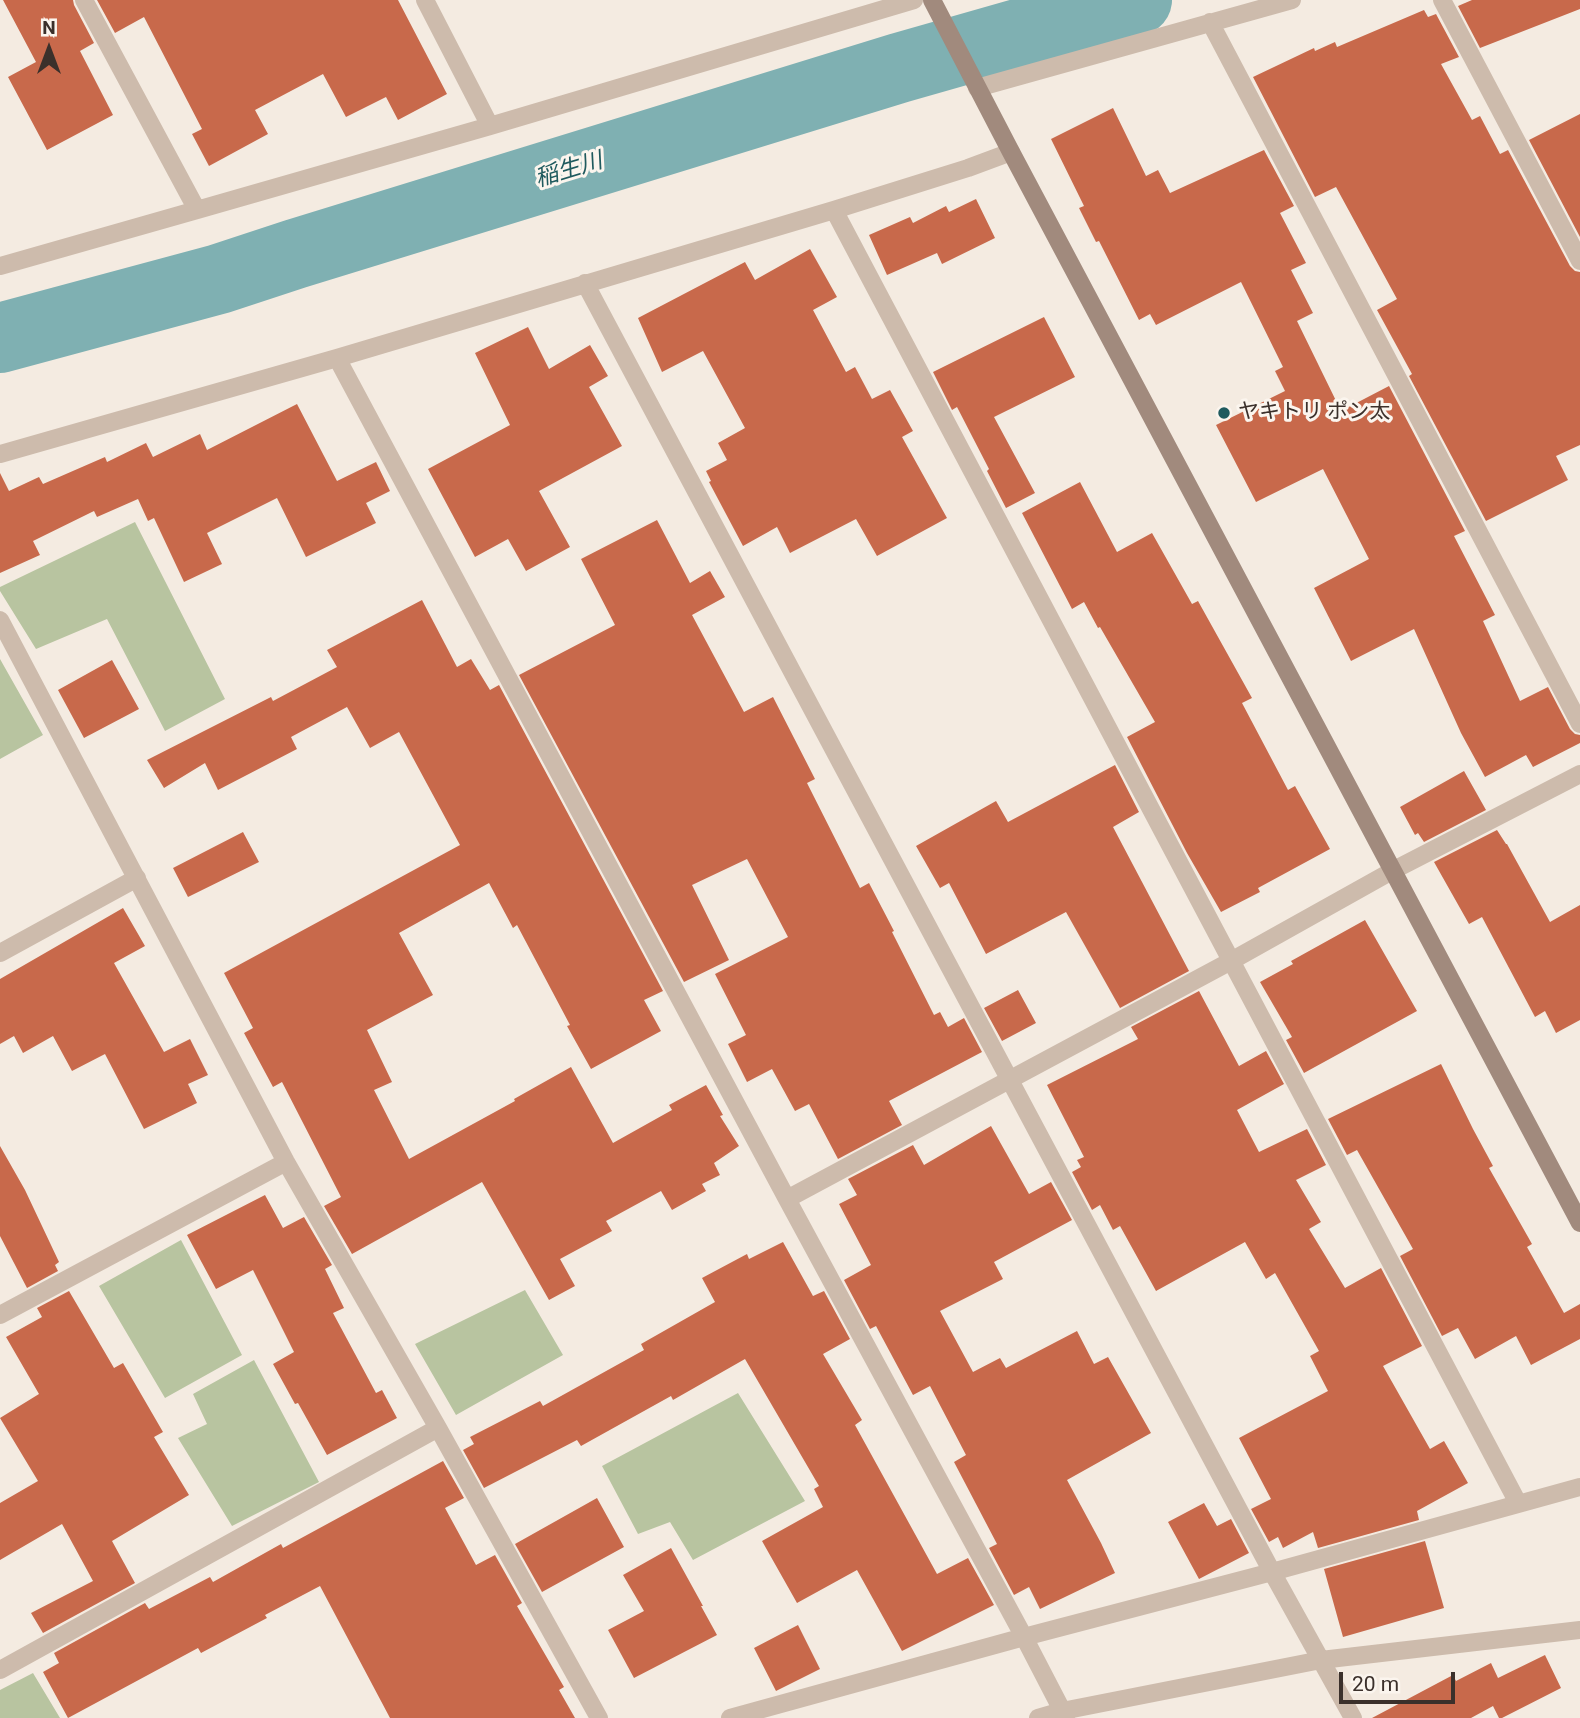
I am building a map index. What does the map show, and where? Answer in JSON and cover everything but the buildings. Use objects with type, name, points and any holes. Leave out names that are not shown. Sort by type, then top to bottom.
[{"type":"street","points":[[84,0],[197,209]]},
{"type":"street","points":[[425,0],[490,126]]},
{"type":"street","points":[[0,266],[490,126],[914,0]]},
{"type":"street","points":[[932,0],[1580,1223]]},
{"type":"street","points":[[974,82],[1292,0]]},
{"type":"street","points":[[1442,0],[1580,261]]},
{"type":"street","points":[[1210,22],[1580,724]]},
{"type":"street","points":[[0,454],[337,358],[834,210],[1011,152]]},
{"type":"street","points":[[834,210],[1518,1503]]},
{"type":"street","points":[[585,283],[1272,1572],[1353,1718]]},
{"type":"street","points":[[337,358],[1064,1715]]},
{"type":"street","points":[[0,620],[286,1162],[599,1718]]},
{"type":"street","points":[[787,1199],[1392,872],[1580,774]]},
{"type":"street","points":[[0,953],[137,878]]},
{"type":"street","points":[[0,1315],[286,1162]]},
{"type":"street","points":[[0,1670],[438,1428]]},
{"type":"street","points":[[730,1718],[1580,1487]]},
{"type":"street","points":[[1038,1718],[1064,1715],[1321,1660],[1580,1629]]},
{"type":"green space","points":[[135,522],[225,699],[165,731],[107,619],[36,649],[0,591],[0,587]]},
{"type":"green space","points":[[0,659],[43,735],[0,759]]},
{"type":"green space","points":[[181,1240],[242,1355],[165,1398],[99,1286]]},
{"type":"green space","points":[[525,1290],[563,1355],[456,1415],[415,1344]]},
{"type":"green space","points":[[254,1360],[319,1482],[232,1526],[178,1438],[207,1424],[193,1394]]},
{"type":"green space","points":[[738,1393],[805,1501],[693,1560],[670,1522],[638,1534],[602,1466]]},
{"type":"green space","points":[[33,1673],[60,1718],[0,1718],[0,1690]]},
{"type":"waterway","name":"稲生川","points":[[0,338],[219,279],[899,68],[1137,0]]},
{"type":"place","name":"ヤキトリ ポン太","points":[[1224,413]]}]
